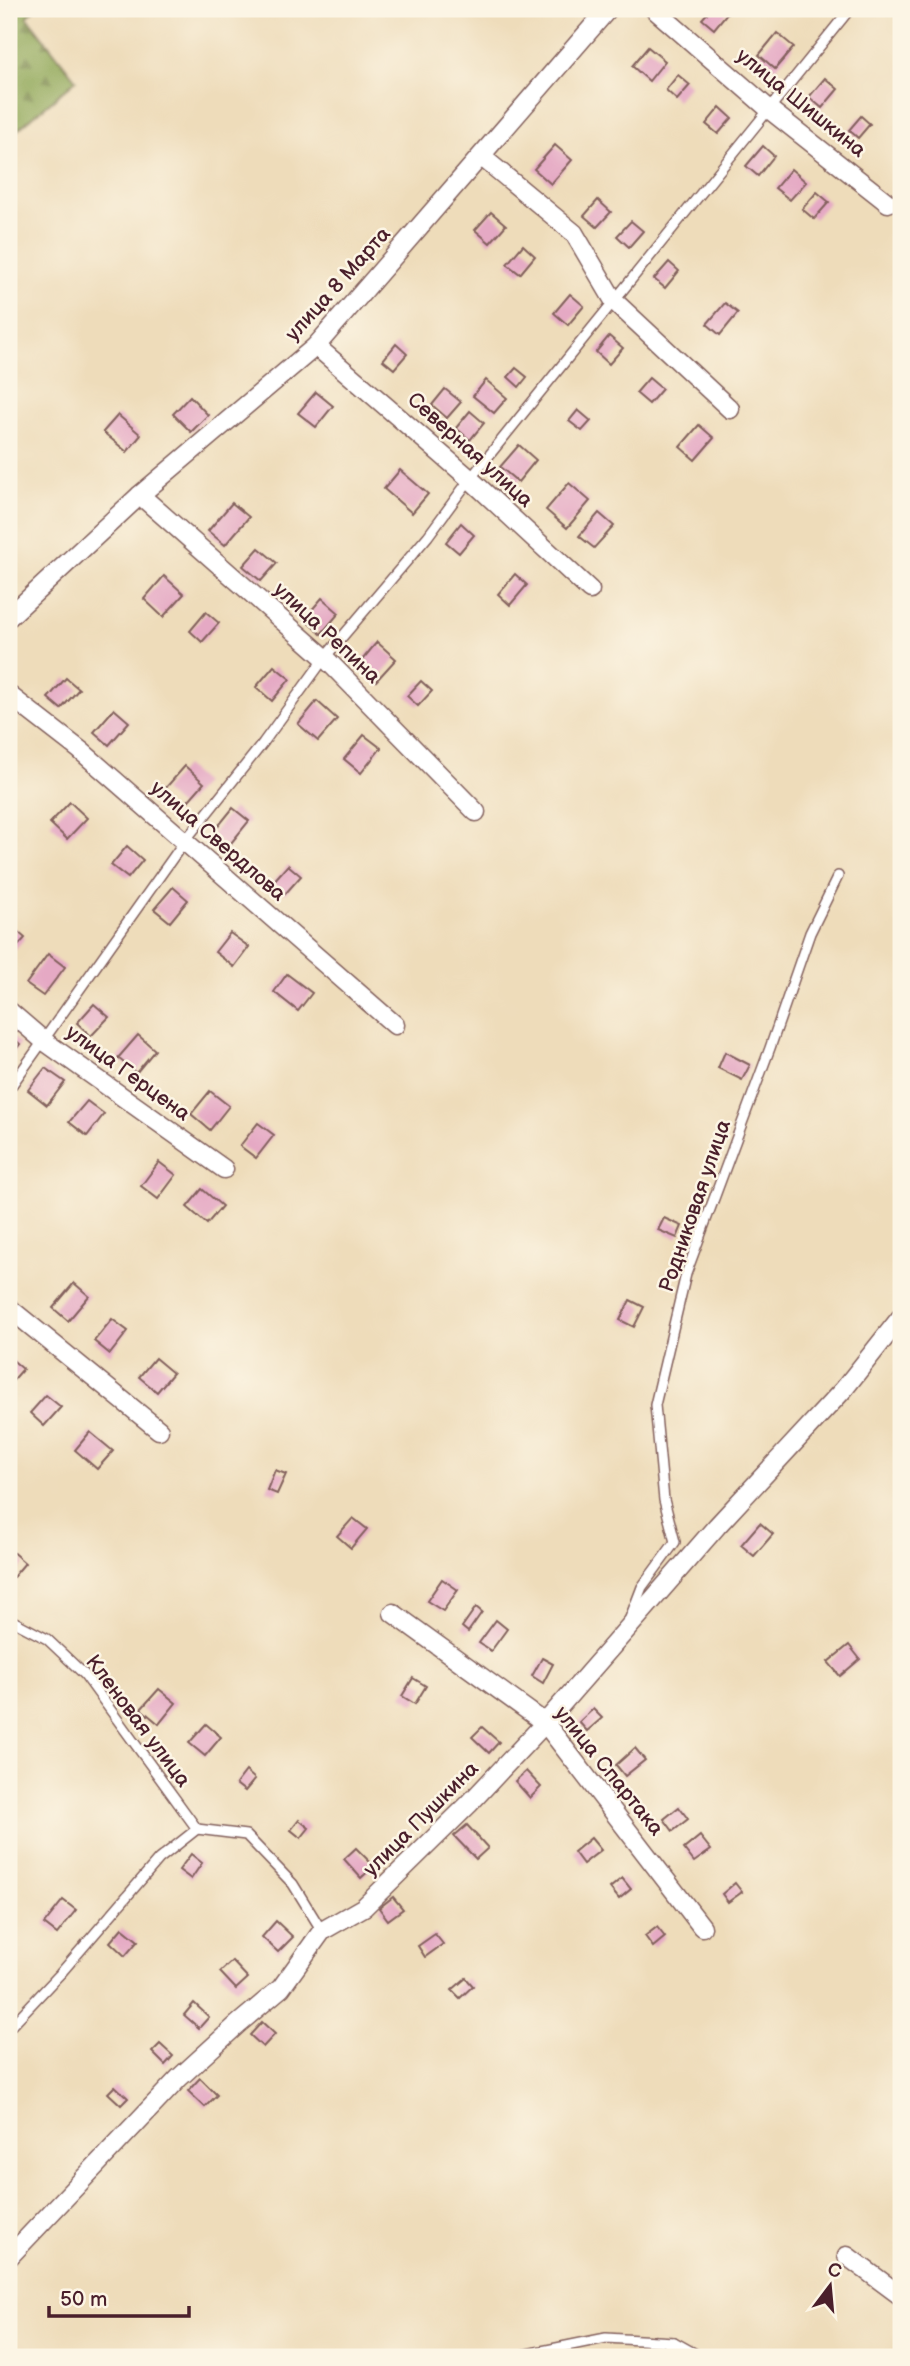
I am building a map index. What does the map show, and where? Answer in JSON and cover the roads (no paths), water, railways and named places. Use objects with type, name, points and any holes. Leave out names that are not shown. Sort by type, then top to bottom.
[{"type":"street","name":"улица 8 Марта","points":[[9,617],[140,495],[316,346],[608,9]]},
{"type":"street","name":"улица Шишкина","points":[[654,9],[770,110],[888,203]]},
{"type":"street","points":[[482,156],[574,233],[614,300],[730,409]]},
{"type":"street","name":"Северная улица","points":[[316,346],[470,480],[590,590]]},
{"type":"street","name":"улица Репина","points":[[140,495],[325,658],[476,812]]},
{"type":"street","name":"улица Свердлова","points":[[9,695],[80,750],[395,1025]]},
{"type":"street","name":"улица Герцена","points":[[9,1011],[44,1041],[224,1169]]},
{"type":"street","points":[[9,1308],[159,1430]]},
{"type":"street","name":"улица Пушкина","points":[[9,2257],[179,2078],[281,1988],[322,1931],[364,1907],[469,1804],[545,1723],[717,1526],[845,1389],[901,1317]]},
{"type":"street","name":"улица Спартака","points":[[393,1613],[545,1723],[702,1927]]},
{"type":"street","points":[[848,2256],[901,2296]]},
{"type":"lane","points":[[9,1089],[184,842],[263,743],[325,658],[428,536],[614,300],[850,9]]},
{"type":"lane","name":"Родниковая улица","points":[[625,1631],[642,1587],[675,1542],[664,1500],[656,1405],[686,1274],[771,1048],[810,933],[838,876]]},
{"type":"lane","name":"Кленовая улица","points":[[9,1619],[47,1639],[85,1675],[198,1829]]},
{"type":"lane","points":[[9,2028],[60,1974],[159,1859],[198,1829],[246,1835],[293,1884],[322,1931]]},
{"type":"lane","points":[[512,2357],[606,2338],[674,2343],[701,2357]]},
{"type":"lane","points":[[661,2357],[674,2343]]}]
